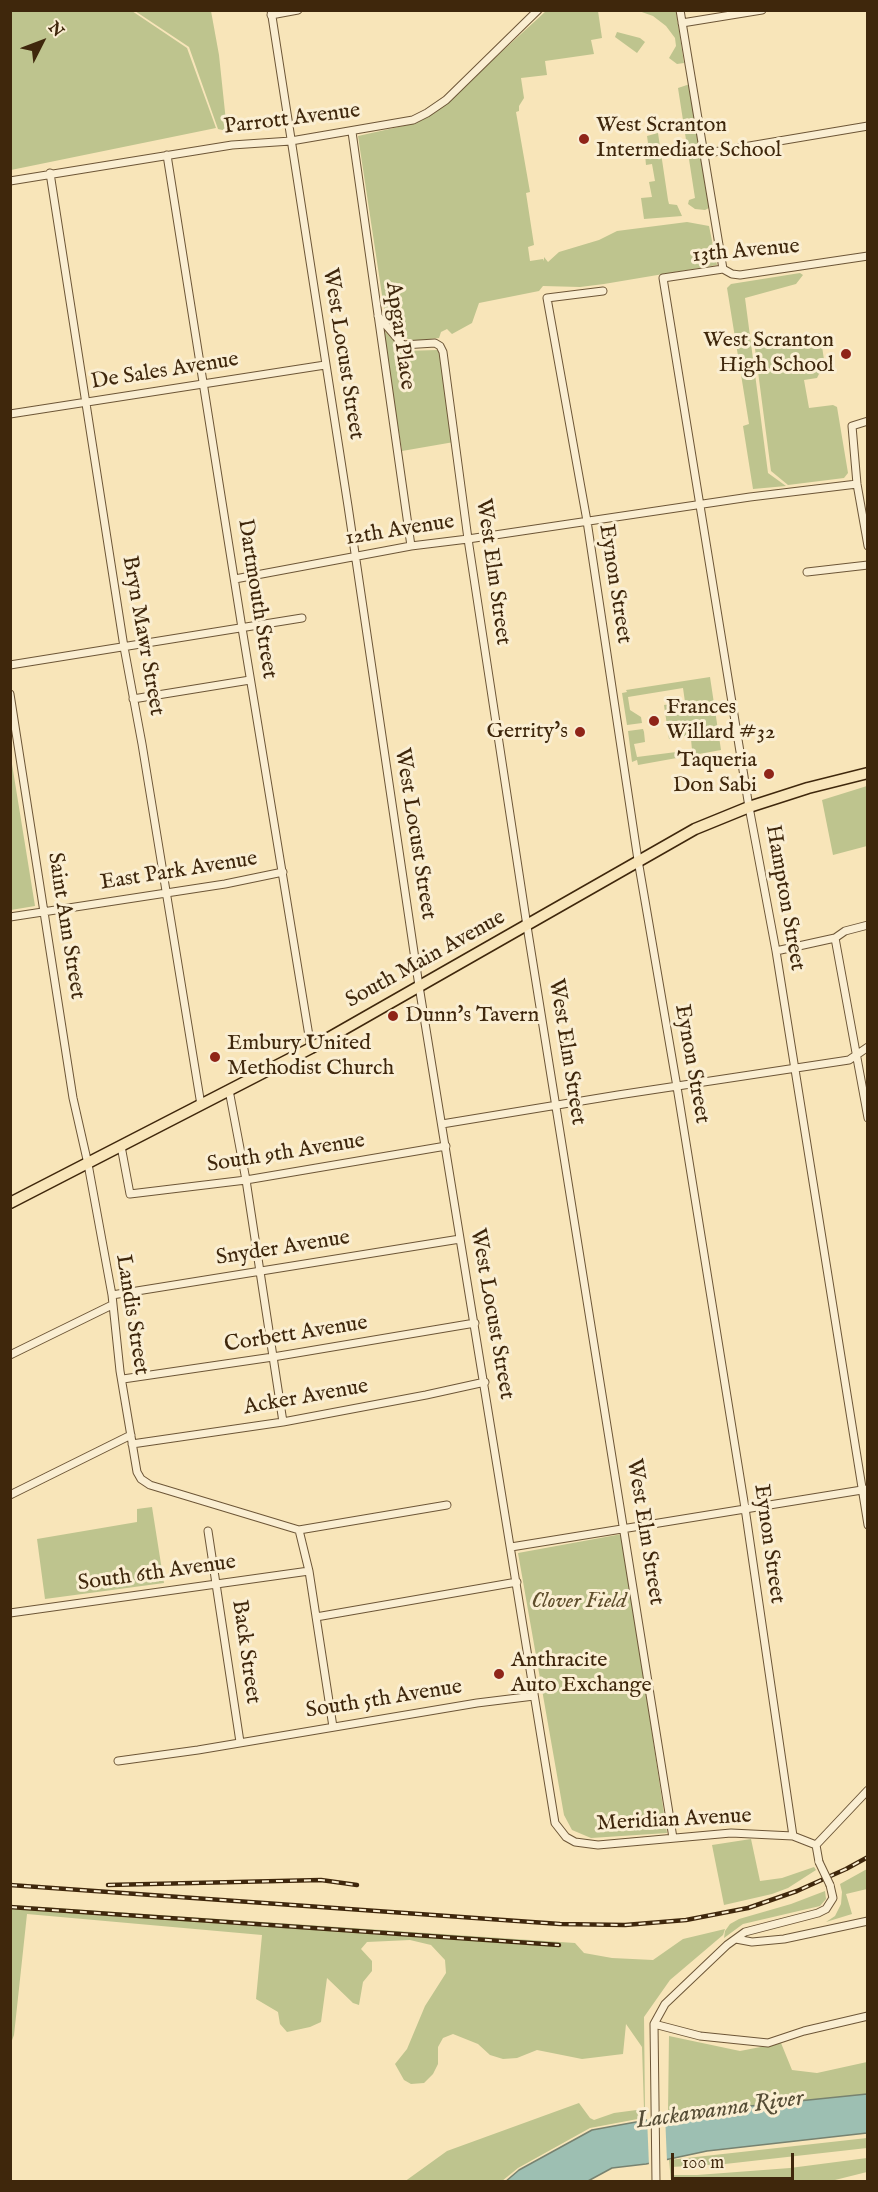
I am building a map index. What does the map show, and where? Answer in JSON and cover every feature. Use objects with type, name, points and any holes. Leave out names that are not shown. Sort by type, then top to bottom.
[{"type":"main road","name":"South Main Avenue","points":[[10,1203],[311,1048],[695,829],[749,807],[808,788],[867,773]]},
{"type":"street","points":[[271,13],[298,10]]},
{"type":"street","name":"Parrott Avenue","points":[[10,181],[232,145],[291,141],[352,132],[413,120],[446,100],[538,10]]},
{"type":"street","points":[[680,10],[702,154],[723,269]]},
{"type":"street","points":[[682,23],[762,10]]},
{"type":"street","name":"West Locust Street","points":[[271,13],[419,986],[447,1146],[460,1239],[555,1823],[566,1837]]},
{"type":"street","points":[[702,154],[867,126]]},
{"type":"street","name":"Apgar Place","points":[[352,132],[411,546]]},
{"type":"street","name":"Dartmouth Street","points":[[167,155],[311,1048]]},
{"type":"street","name":"Bryn Mawr Street","points":[[50,174],[124,647],[201,1104]]},
{"type":"street","name":"13th Avenue","points":[[663,278],[723,269],[740,275],[867,256]]},
{"type":"street","name":"Hampton Street","points":[[663,278],[749,807],[776,951],[865,1489],[867,1525]]},
{"type":"street","name":"Eynon Street","points":[[603,291],[547,298],[586,521],[638,860],[745,1508],[793,1836]]},
{"type":"street","name":"West Elm Street","points":[[378,316],[403,345],[435,344],[441,346],[444,352],[468,539],[527,926],[673,1838]]},
{"type":"street","name":"De Sales Avenue","points":[[10,414],[325,365]]},
{"type":"street","points":[[867,421],[852,426],[857,484],[867,546]]},
{"type":"street","name":"12th Avenue","points":[[235,579],[411,546],[750,497],[857,484]]},
{"type":"street","points":[[807,572],[867,565]]},
{"type":"street","points":[[10,665],[302,618]]},
{"type":"street","points":[[134,699],[250,680]]},
{"type":"street","name":"Saint Ann Street","points":[[10,694],[73,1098],[88,1164]]},
{"type":"street","name":"East Park Avenue","points":[[10,917],[225,884],[283,872]]},
{"type":"street","points":[[776,951],[835,938],[845,931],[867,925]]},
{"type":"street","points":[[835,938],[867,1118]]},
{"type":"street","points":[[442,1124],[849,1060],[867,1047]]},
{"type":"street","points":[[229,1090],[246,1180],[283,1422]]},
{"type":"street","name":"South 9th Avenue","points":[[121,1146],[130,1194],[246,1180],[447,1146]]},
{"type":"street","name":"Landis Street","points":[[88,1164],[112,1294],[130,1435],[137,1472],[141,1479],[150,1485],[299,1530]]},
{"type":"street","name":"Snyder Avenue","points":[[112,1294],[405,1250],[460,1239]]},
{"type":"street","points":[[10,1355],[112,1305]]},
{"type":"street","name":"Corbett Avenue","points":[[123,1379],[273,1357],[475,1323]]},
{"type":"street","name":"Acker Avenue","points":[[132,1444],[283,1422],[485,1382]]},
{"type":"street","points":[[10,1495],[130,1435]]},
{"type":"street","points":[[511,1547],[865,1489]]},
{"type":"street","points":[[333,1727],[309,1571],[299,1530],[447,1505]]},
{"type":"street","name":"Back Street","points":[[208,1531],[240,1742]]},
{"type":"street","name":"South 6th Avenue","points":[[10,1613],[309,1571]]},
{"type":"street","points":[[316,1617],[517,1582]]},
{"type":"street","name":"South 5th Avenue","points":[[118,1761],[534,1696]]},
{"type":"street","points":[[656,2181],[654,2024],[665,2004],[727,1945],[745,1932],[826,1909],[833,1899],[830,1885],[819,1862],[816,1845],[867,1790]]},
{"type":"street","name":"Meridian Avenue","points":[[566,1837],[575,1842],[598,1845],[731,1833],[793,1836],[816,1845]]},
{"type":"street","points":[[735,1939],[752,1942],[784,1939],[867,1921]]},
{"type":"street","points":[[654,2024],[700,2036],[768,2043],[804,2031],[867,2016]]},
{"type":"green space","points":[[10,11],[132,11],[187,48],[216,128],[11,170]]},
{"type":"green space","points":[[135,11],[211,11],[219,55],[227,131],[218,129],[189,47]]},
{"type":"green space","points":[[546,11],[598,11],[602,38],[591,40],[594,54],[545,61],[547,75],[521,78],[524,98],[519,111],[516,112],[530,192],[526,193],[534,245],[528,247],[530,261],[543,259],[544,261],[544,257],[548,262],[559,252],[599,240],[617,231],[687,222],[709,226],[717,265],[580,287],[543,286],[539,291],[479,303],[472,323],[452,334],[447,329],[441,332],[439,338],[414,341],[403,337],[385,315],[358,136],[412,124],[436,112]]},
{"type":"green space","points":[[639,11],[676,11],[684,63],[677,64],[669,58],[676,46],[675,38],[666,26],[653,16]]},
{"type":"green space","points":[[617,32],[640,38],[645,42],[637,53],[615,37]]},
{"type":"green space","points":[[690,84],[711,207],[705,210],[695,209],[688,204],[689,200],[695,198],[678,88]]},
{"type":"green space","points":[[658,133],[669,204],[677,205],[682,216],[644,219],[641,198],[652,197],[649,182],[655,181],[652,164],[646,165],[644,144],[648,143],[647,136]]},
{"type":"green space","points":[[800,273],[803,275],[796,284],[745,298],[768,473],[786,486],[753,489],[743,426],[749,424],[727,288],[731,284]]},
{"type":"green space","points":[[382,328],[403,351],[437,350],[441,356],[454,442],[402,451]]},
{"type":"green space","points":[[820,333],[826,373],[819,374],[817,378],[804,380],[809,408],[833,405],[837,407],[848,473],[844,478],[788,485],[771,471],[754,341],[797,334],[798,338]]},
{"type":"green space","points":[[710,677],[721,750],[638,765],[637,760],[632,762],[628,731],[643,729],[645,742],[634,744],[637,757],[692,750],[691,739],[690,735],[669,739],[664,705],[685,702],[683,688],[628,697],[630,710],[641,717],[642,723],[627,725],[622,693],[627,692],[626,690]]},
{"type":"green space","points":[[11,758],[35,906],[10,910]]},
{"type":"green space","points":[[867,786],[867,846],[833,855],[822,800]]},
{"type":"green space","points":[[152,1507],[164,1583],[45,1599],[37,1539],[137,1522],[137,1509]]},
{"type":"green space","name":"Clover Field","points":[[622,1534],[667,1833],[591,1838],[572,1830],[564,1815],[518,1553]]},
{"type":"green space","points":[[751,1839],[760,1881],[782,1878],[814,1867],[816,1870],[788,1888],[724,1905],[712,1845]]},
{"type":"green space","points":[[867,1869],[867,1889],[846,1894],[852,1914],[826,1922],[835,1916],[841,1904],[840,1884]]},
{"type":"green space","points":[[825,1891],[826,1899],[820,1906],[743,1924],[724,1938],[725,1931],[730,1924],[739,1919],[791,1904]]},
{"type":"green space","points":[[11,1905],[575,1943],[584,1953],[612,1958],[653,1960],[683,1939],[725,1929],[723,1935],[670,1980],[644,2017],[645,2111],[643,2118],[590,2128],[518,2168],[502,2181],[404,2182],[447,2151],[579,2103],[594,2120],[614,2113],[644,2109],[642,2047],[626,2024],[623,2054],[582,2059],[537,2050],[517,2058],[503,2059],[490,2055],[478,2044],[453,2034],[443,2038],[438,2047],[438,2064],[433,2074],[424,2083],[411,2084],[404,2080],[395,2064],[407,2049],[425,2006],[446,1973],[445,1960],[431,1945],[410,1940],[367,1942],[361,1949],[372,1961],[372,1971],[363,1982],[359,2005],[353,2003],[327,1978],[321,2022],[287,2032],[280,2024],[278,2012],[256,1999],[262,1935],[27,1914],[14,2035],[11,2043]]},
{"type":"green space","points":[[669,2036],[740,2051],[781,2043],[792,2070],[817,2073],[867,2062],[867,2098],[740,2112],[668,2112]]},
{"type":"green space","points":[[867,2138],[867,2148],[725,2164],[671,2167],[672,2175],[697,2175],[790,2168],[867,2158],[867,2172],[831,2181],[671,2181],[669,2160]]},
{"type":"water","name":"Lackawanna River","points":[[867,2094],[867,2133],[707,2151],[646,2164],[612,2168],[588,2181],[505,2182],[519,2170],[592,2130],[691,2112]]},
{"type":"pier","points":[[665,2114],[667,2162],[649,2166],[647,2117]]},
{"type":"railway","points":[[10,1885],[560,1924],[625,1925],[686,1920],[748,1908],[797,1891],[868,1857]]},
{"type":"railway","points":[[108,1885],[321,1880],[357,1885]]},
{"type":"railway","points":[[10,1907],[559,1945]]},
{"type":"place","name":"West Scranton Intermediate School","points":[[584,139]]},
{"type":"place","name":"West Scranton High School","points":[[846,354]]},
{"type":"place","name":"Frances Willard #32","points":[[654,721]]},
{"type":"place","name":"Gerrity's","points":[[580,732]]},
{"type":"place","name":"Taqueria Don Sabi","points":[[769,774]]},
{"type":"place","name":"Dunn's Tavern","points":[[393,1016]]},
{"type":"place","name":"Embury United Methodist Church","points":[[215,1057]]},
{"type":"place","name":"Anthracite Auto Exchange","points":[[499,1674]]}]
